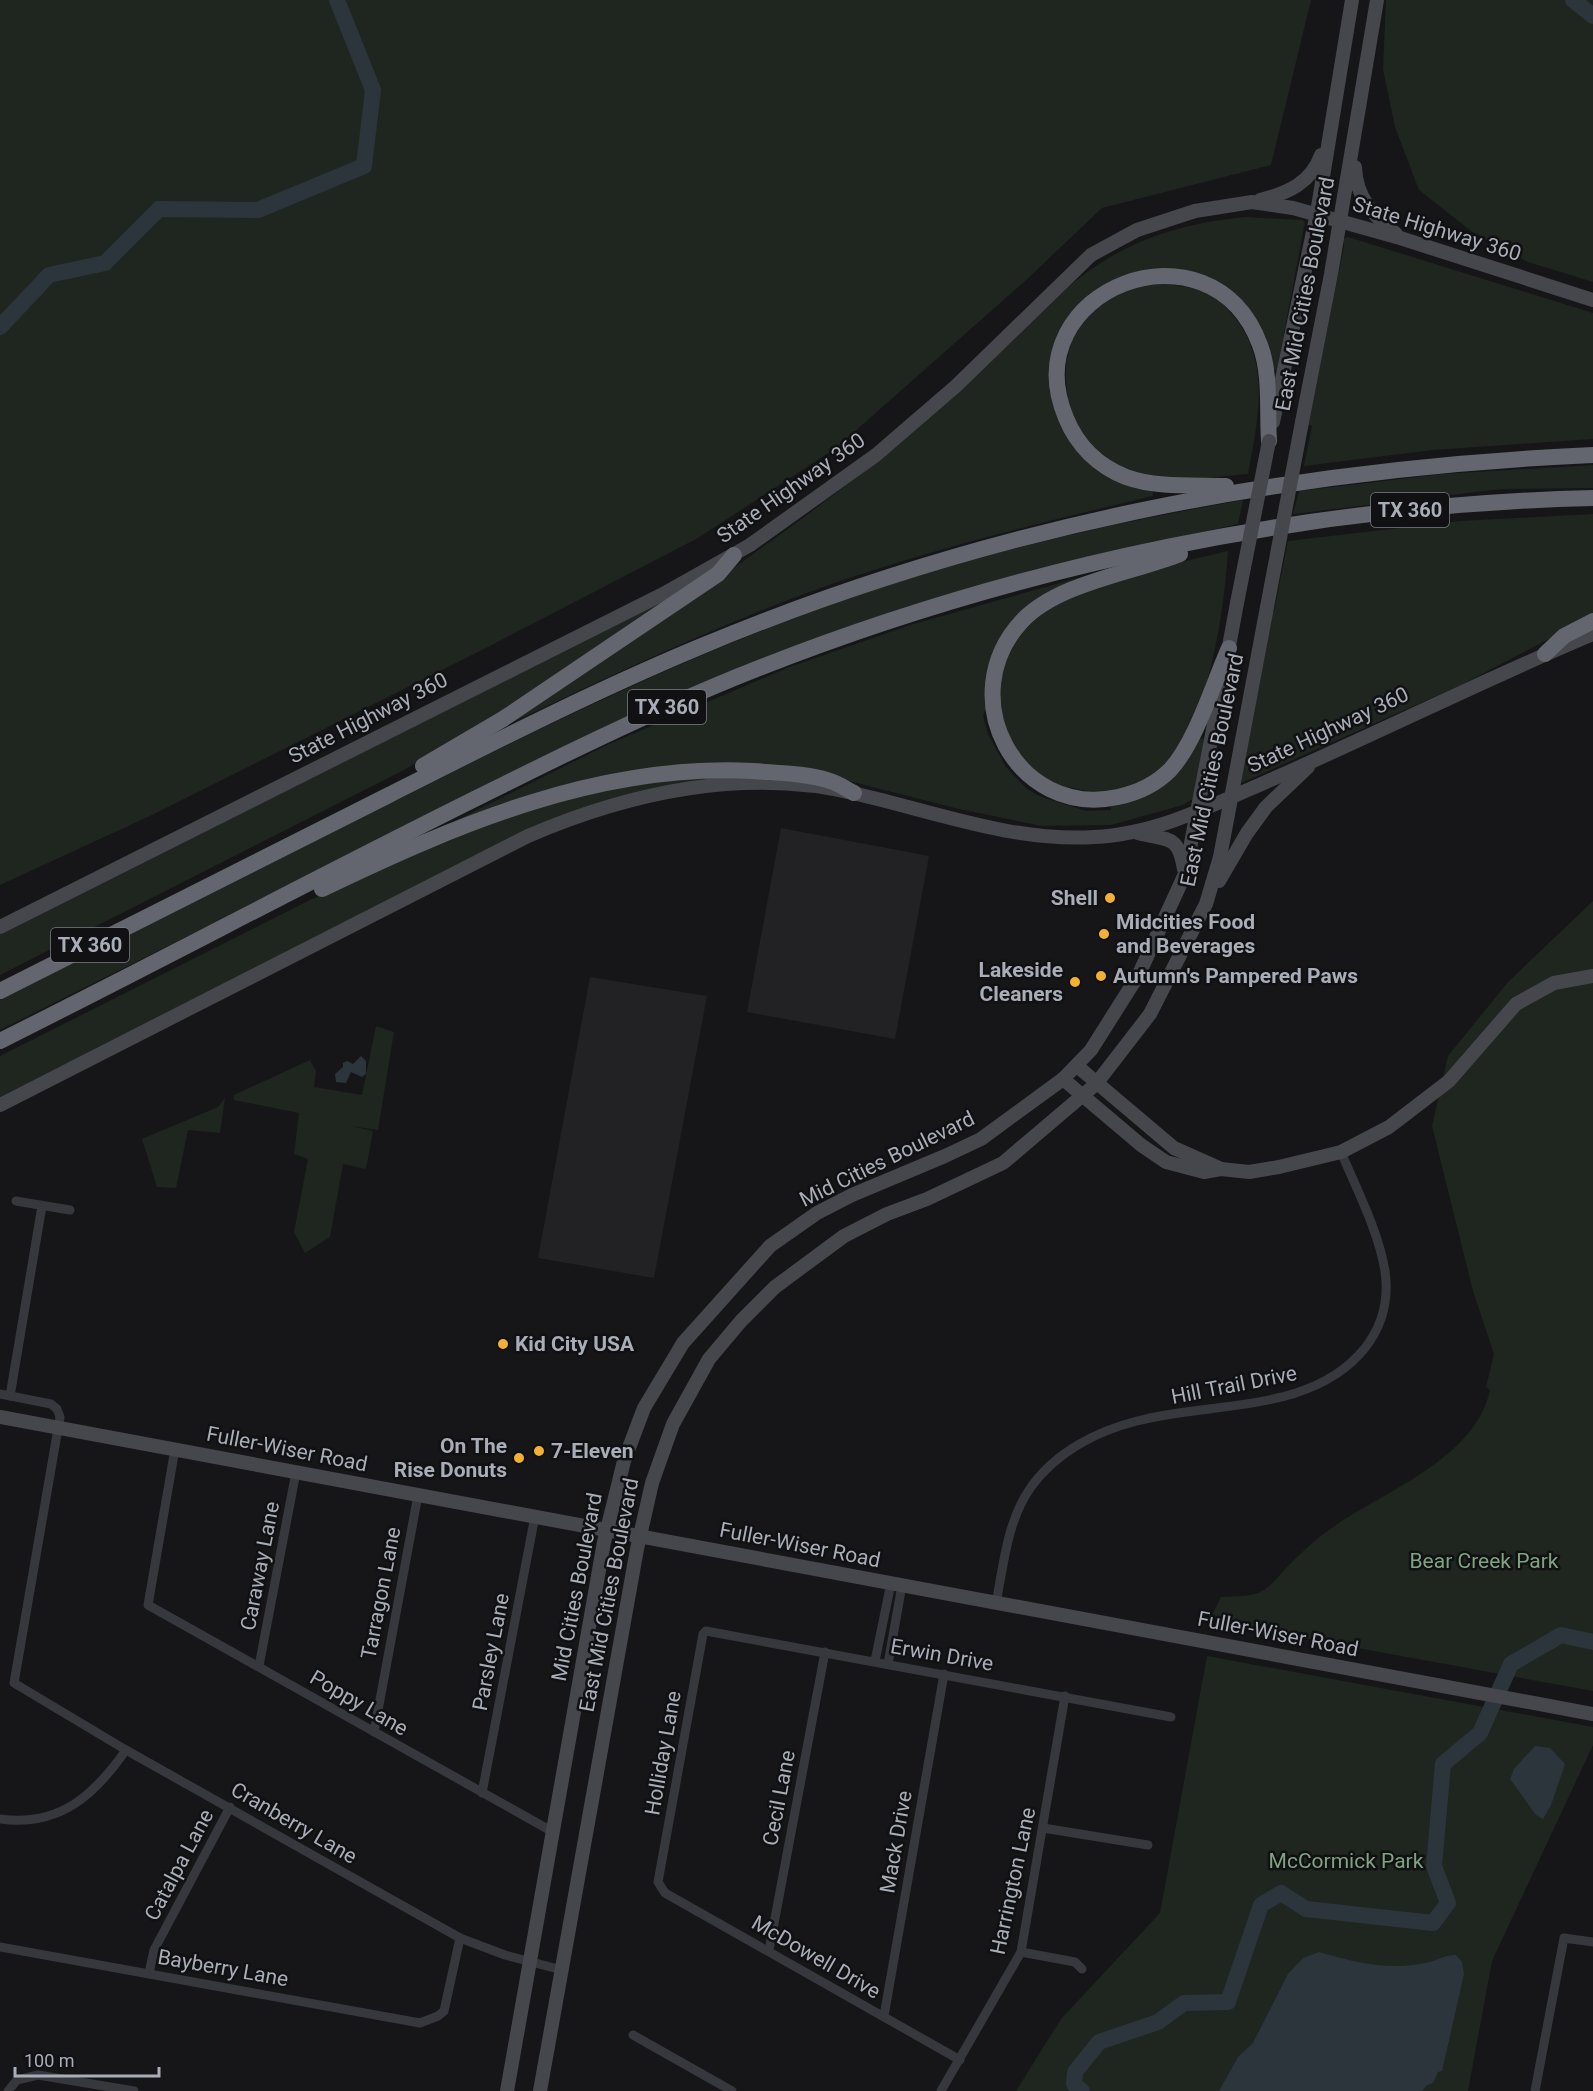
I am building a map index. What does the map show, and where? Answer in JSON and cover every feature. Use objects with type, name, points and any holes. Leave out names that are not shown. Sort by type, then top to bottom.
[{"type":"highway","points":[[1251,488],[1150,482],[1126,477],[1104,466],[1085,450],[1071,430],[1060,405],[1057,378],[1060,353],[1070,329],[1092,302],[1122,283],[1145,276],[1170,275],[1193,280],[1213,289],[1243,314],[1261,347],[1265,368],[1269,441]]},
{"type":"highway","name":"TX 360","points":[[0,991],[572,704],[688,652],[763,622],[964,554],[1099,519],[1251,488],[1452,464],[1593,455]]},
{"type":"highway","name":"TX 360","points":[[0,1041],[567,753],[758,668],[887,622],[1019,582],[1228,536],[1435,507],[1593,498]]},
{"type":"highway","points":[[1228,536],[1062,595],[1023,620],[1009,638],[999,657],[993,678],[995,722],[1004,744],[1016,763],[1035,780],[1057,793],[1082,798],[1108,799],[1130,794],[1151,785],[1169,771],[1183,753],[1229,648]]},
{"type":"highway","points":[[179,900],[200,882],[431,762],[503,720],[718,574],[734,555]]},
{"type":"highway","points":[[1545,654],[1564,636],[1593,621]]},
{"type":"highway","points":[[142,970],[164,966],[393,856],[556,794],[628,779],[700,770],[767,772],[829,780],[854,793]]},
{"type":"main road","name":"East Mid Cities Boulevard","points":[[1102,1032],[1139,974],[1185,874],[1269,441],[1317,213],[1352,0]]},
{"type":"main road","name":"East Mid Cities Boulevard","points":[[540,2091],[639,1536],[652,1483],[673,1424],[709,1359],[741,1321],[775,1287],[844,1236],[887,1214],[927,1199],[1003,1163],[1083,1098],[1150,1014],[1206,904],[1220,857],[1232,797],[1341,221],[1377,0]]},
{"type":"main road","points":[[1252,202],[1283,194],[1313,173],[1320,158],[1335,101]]},
{"type":"main road","points":[[1354,146],[1356,180],[1360,194],[1375,217],[1400,238]]},
{"type":"main road","name":"State Highway 360","points":[[0,927],[663,594],[734,555],[876,455],[956,386],[1091,255],[1137,230],[1185,214],[1252,202],[1317,213],[1593,300]]},
{"type":"main road","name":"State Highway 360","points":[[0,1105],[528,836],[587,812],[655,793],[722,785],[793,785],[854,793],[1032,836],[1095,837],[1138,833],[1232,797],[1593,634]]},
{"type":"main road","points":[[1206,904],[1247,833],[1266,807],[1315,760]]},
{"type":"main road","points":[[1138,833],[1174,841],[1180,848],[1185,874]]},
{"type":"main road","points":[[1063,1079],[1083,1098],[1166,1162],[1204,1172],[1221,1169],[1249,1172],[1341,1152],[1406,1116],[1437,1092],[1516,1004],[1554,983],[1593,976]]},
{"type":"main road","name":"Mid Cities Boulevard","points":[[507,2091],[607,1530],[624,1461],[644,1408],[683,1343],[770,1246],[817,1213],[852,1195],[981,1139],[1063,1079],[1077,1066],[1102,1032]]},
{"type":"main road","points":[[1077,1066],[1174,1148],[1221,1169]]},
{"type":"main road","name":"Fuller-Wiser Road","points":[[0,1417],[1593,1714]]},
{"type":"street","name":"Hill Trail Drive","points":[[996,1603],[1011,1523],[1018,1508],[1032,1485],[1076,1446],[1093,1436],[1139,1420],[1306,1391],[1337,1375],[1369,1342],[1383,1313],[1385,1272],[1378,1239],[1341,1152]]},
{"type":"street","points":[[16,1201],[70,1210]]},
{"type":"street","points":[[10,1396],[42,1206]]},
{"type":"street","points":[[0,1394],[51,1404],[57,1409],[60,1417],[59,1427]]},
{"type":"street","name":"Cranberry Lane","points":[[59,1427],[14,1683],[126,1750],[460,1938],[504,1955],[562,1970]]},
{"type":"street","name":"Poppy Lane","points":[[175,1449],[148,1605],[553,1832]]},
{"type":"street","name":"Caraway Lane","points":[[260,1666],[296,1472]]},
{"type":"street","name":"Tarragon Lane","points":[[374,1732],[418,1495]]},
{"type":"street","name":"Parsley Lane","points":[[482,1793],[535,1516]]},
{"type":"street","points":[[875,1661],[897,1584]]},
{"type":"street","points":[[888,1664],[897,1584]]},
{"type":"street","name":"Erwin Drive","points":[[706,1631],[1171,1717]]},
{"type":"street","name":"Holliday Lane","points":[[657,1882],[703,1634],[706,1631]]},
{"type":"street","name":"Cecil Lane","points":[[769,1950],[825,1652]]},
{"type":"street","name":"Mack Drive","points":[[884,2016],[944,1674]]},
{"type":"street","name":"Harrington Lane","points":[[941,2091],[1021,1952],[1065,1696]]},
{"type":"street","points":[[0,1819],[17,1821],[44,1819],[59,1813],[83,1799],[110,1774],[126,1750]]},
{"type":"street","name":"Catalpa Lane","points":[[149,1973],[154,1950],[230,1807]]},
{"type":"street","points":[[1043,1828],[1148,1845]]},
{"type":"street","name":"McDowell Drive","points":[[657,1882],[665,1893],[960,2060]]},
{"type":"street","name":"Bayberry Lane","points":[[0,1947],[420,2023],[438,2016],[446,2004],[460,1938]]},
{"type":"street","points":[[1535,2091],[1564,1938],[1593,1942]]},
{"type":"street","points":[[1021,1952],[1075,1962],[1082,1969]]},
{"type":"street","points":[[633,2035],[732,2091]]},
{"type":"street","points":[[8,2091],[17,2080],[38,2075],[131,2091]]},
{"type":"shaded area","points":[[781,828],[929,856],[895,1039],[747,1012]]},
{"type":"shaded area","points":[[590,977],[707,996],[654,1278],[538,1258]]},
{"type":"shaded area","points":[[361,1056],[366,1061],[366,1074],[362,1077],[351,1072],[346,1083],[336,1082],[335,1074],[343,1067],[343,1063],[347,1061],[353,1064]]},
{"type":"shaded area","points":[[1535,1746],[1550,1748],[1565,1764],[1551,1805],[1543,1819],[1536,1815],[1510,1779],[1514,1769]]},
{"type":"shaded area","points":[[1319,1952],[1385,1966],[1425,1963],[1456,1955],[1462,1962],[1464,1974],[1442,2071],[1438,2072],[1433,2083],[1427,2085],[1422,2091],[1219,2091],[1238,2057],[1253,2043],[1288,1974],[1303,1958]]},
{"type":"green space","points":[[0,0],[1311,0],[1271,165],[1102,208],[1024,282],[836,448],[698,538],[484,649],[150,816],[0,885]]},
{"type":"green space","points":[[1386,0],[1593,0],[1593,282],[1528,262],[1471,231],[1419,190],[1395,127],[1383,69]]},
{"type":"green space","points":[[1246,217],[1305,222],[1277,370],[1271,369],[1262,336],[1186,273],[1084,303],[1052,385],[1057,414],[1067,435],[1152,489],[1153,496],[933,552],[804,594],[690,640],[505,726],[729,571],[877,462],[941,407],[1051,302],[1085,273],[1123,250],[1153,237],[1198,224]]},
{"type":"green space","points":[[1348,237],[1593,313],[1593,439],[1433,450],[1304,466],[1312,426],[1308,424],[1344,246],[1343,239]]},
{"type":"green space","points":[[1155,282],[1193,288],[1210,294],[1236,319],[1247,337],[1258,374],[1259,394],[1248,474],[1177,480],[1138,475],[1100,454],[1085,439],[1073,421],[1069,407],[1066,373],[1069,349],[1079,326],[1096,307],[1110,298],[1124,291]]},
{"type":"green space","points":[[1593,465],[1593,488],[1501,489],[1293,514],[1299,491],[1443,474]]},
{"type":"green space","points":[[1243,500],[1238,524],[1035,569],[825,636],[218,921],[0,1030],[0,999],[485,756],[643,681],[805,614],[912,577],[1021,547],[1132,521]]},
{"type":"green space","points":[[1593,514],[1593,616],[1463,684],[1241,783],[1272,611],[1274,611],[1288,541],[1460,521]]},
{"type":"green space","points":[[1228,551],[1223,604],[1212,664],[1193,722],[1180,746],[1165,766],[1144,782],[1122,790],[1098,792],[1085,790],[1056,785],[1042,777],[1013,745],[999,712],[1004,667],[1017,637],[1029,624],[1048,610],[1096,587],[1151,570]]},
{"type":"green space","points":[[1099,572],[1026,611],[983,716],[988,734],[1006,767],[1026,788],[1039,796],[1086,811],[1111,810],[1111,805],[1126,802],[1196,738],[1206,739],[1194,798],[1183,805],[1111,825],[1042,826],[959,809],[841,779],[679,767],[453,822],[607,745],[787,668],[910,625]]},
{"type":"green space","points":[[664,600],[665,602],[487,722],[402,771],[0,975],[0,933]]},
{"type":"green space","points":[[715,776],[715,780],[650,789],[580,809],[0,1097],[0,1056],[312,899],[484,825],[601,788]]},
{"type":"green space","name":"Bear Creek Park","points":[[1593,901],[1593,1691],[1209,1621],[1221,1597],[1245,1596],[1268,1587],[1300,1554],[1324,1534],[1446,1455],[1466,1436],[1481,1415],[1490,1390],[1486,1387],[1494,1354],[1473,1291],[1432,1126],[1448,1056],[1508,982]]},
{"type":"green space","points":[[376,1026],[394,1032],[378,1130],[350,1126],[373,1131],[366,1169],[343,1164],[330,1237],[305,1253],[294,1232],[308,1159],[294,1154],[299,1113],[234,1100],[234,1095],[310,1060],[316,1071],[314,1087],[362,1095]]},
{"type":"green space","points":[[225,1098],[220,1133],[188,1130],[176,1188],[157,1187],[142,1139],[218,1107]]},
{"type":"green space","name":"McCormick Park","points":[[1207,1656],[1593,1727],[1593,1745],[1492,1961],[1468,2091],[1016,2091],[1061,2019],[1160,1913]]},
{"type":"waterway","points":[[0,327],[49,275],[105,263],[159,209],[258,210],[364,166],[373,90],[337,0]]},
{"type":"waterway","points":[[1573,0],[1593,16]]},
{"type":"waterway","points":[[1082,2091],[1074,2084],[1075,2072],[1099,2042],[1158,2022],[1184,2003],[1228,2002],[1261,1905],[1281,1893],[1306,1909],[1433,1923],[1448,1903],[1434,1866],[1443,1764],[1480,1733],[1511,1664],[1561,1635],[1593,1642]]},
{"type":"place","name":"Shell","points":[[1110,898]]},
{"type":"place","name":"Midcities Food and Beverages","points":[[1104,934]]},
{"type":"place","name":"Autumn's Pampered Paws","points":[[1101,976]]},
{"type":"place","name":"Lakeside Cleaners","points":[[1075,982]]},
{"type":"place","name":"Kid City USA","points":[[503,1344]]},
{"type":"place","name":"7-Eleven","points":[[539,1451]]},
{"type":"place","name":"On The Rise Donuts","points":[[519,1458]]}]
